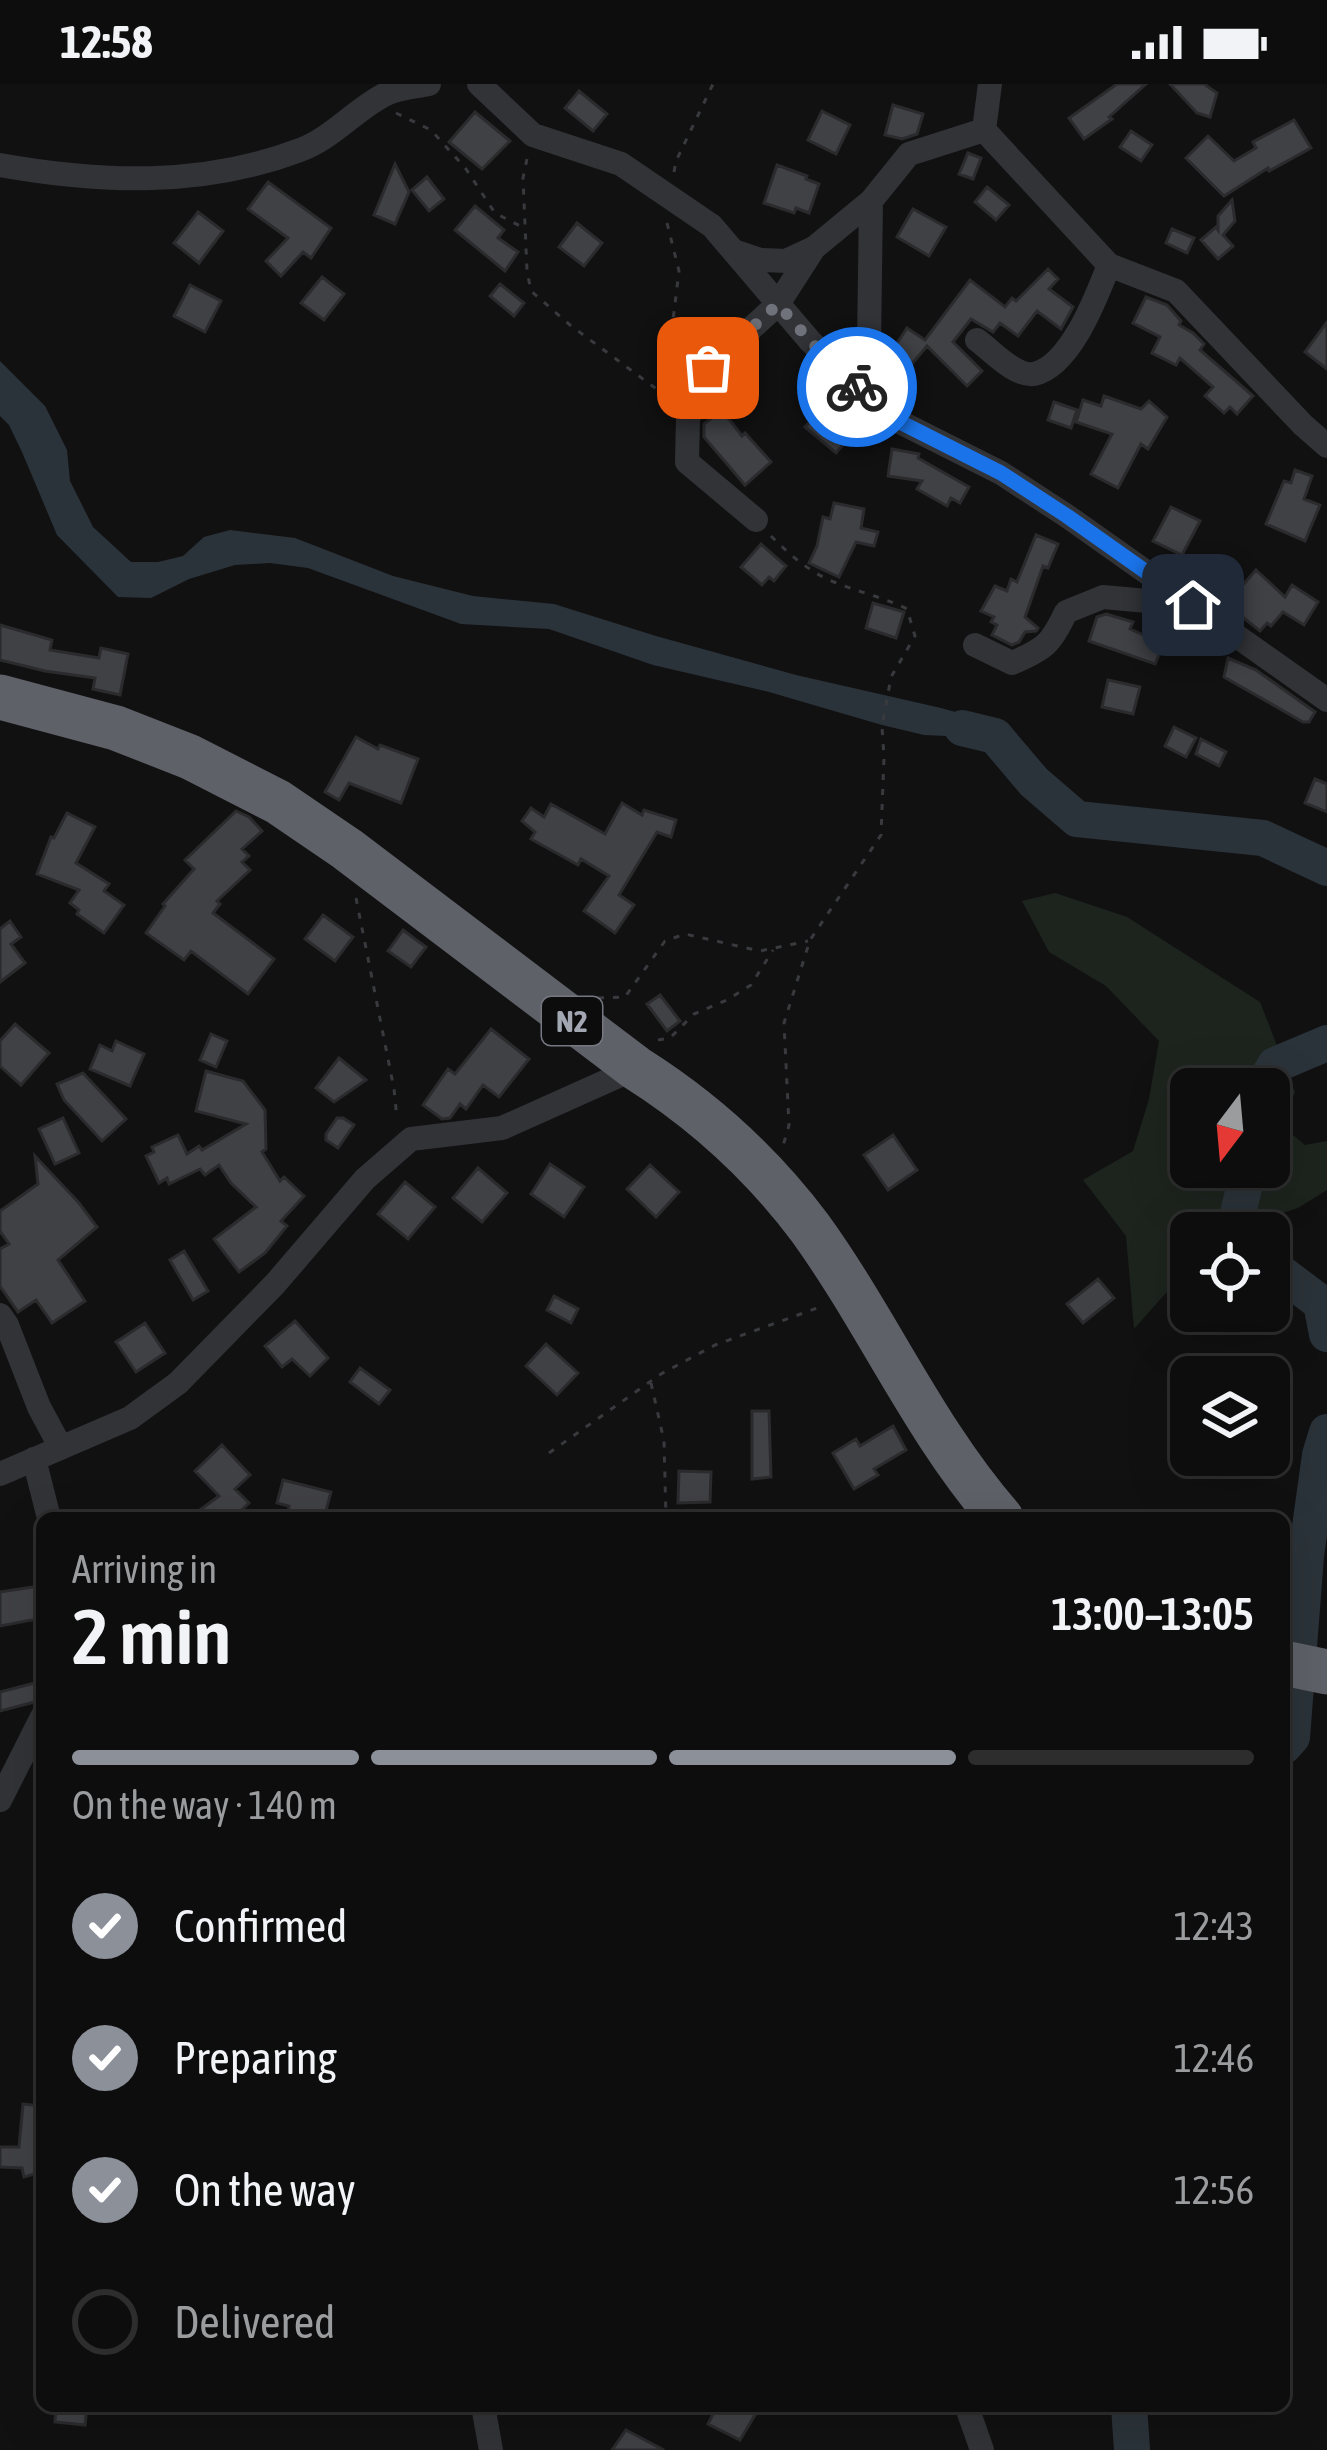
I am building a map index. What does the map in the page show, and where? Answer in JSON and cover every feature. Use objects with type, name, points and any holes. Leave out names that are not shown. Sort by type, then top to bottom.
[{"type":"highway","name":"N2","points":[[0,697],[116,728],[190,757],[278,802],[636,1068],[682,1097],[772,1182],[810,1229],[966,1479],[996,1512]]},
{"type":"street","points":[[0,166],[55,175],[160,179],[212,175],[304,149],[387,93],[429,84]]},
{"type":"street","points":[[479,84],[533,135],[621,164],[712,226],[810,341],[886,415],[1001,473],[1327,700]]},
{"type":"street","points":[[984,130],[990,84]]},
{"type":"street","points":[[736,252],[760,260],[786,261],[814,248],[871,202],[909,154],[984,130]]},
{"type":"street","points":[[984,130],[1109,265],[1176,291],[1327,446]]},
{"type":"street","points":[[871,202],[869,344],[886,415]]},
{"type":"street","points":[[756,520],[687,462],[690,414],[708,368],[778,304],[814,248]]},
{"type":"street","points":[[977,340],[1018,371],[1034,374],[1058,360],[1087,320],[1109,265]]},
{"type":"street","points":[[975,644],[1012,663],[1054,640],[1066,612],[1103,597],[1193,605]]},
{"type":"street","points":[[0,1474],[130,1418],[178,1383],[275,1284],[365,1179],[411,1139],[502,1128],[636,1068]]},
{"type":"street","points":[[0,1315],[61,1448]]},
{"type":"street","points":[[34,1460],[47,1512]]},
{"type":"street","points":[[0,1800],[36,1729]]},
{"type":"street","points":[[484,2412],[491,2450]]},
{"type":"street","points":[[969,2412],[982,2450]]},
{"type":"path","points":[[690,414],[681,392],[672,328],[680,271],[667,224],[676,161],[712,84]]},
{"type":"path","points":[[374,102],[430,130],[466,169],[495,212],[525,229]]},
{"type":"path","points":[[533,135],[523,178],[531,291],[690,414]]},
{"type":"path","points":[[756,520],[793,558],[830,580],[907,609],[915,636],[891,677],[882,727],[881,835],[809,940],[784,1023],[789,1125],[772,1182]]},
{"type":"path","points":[[347,849],[403,1146]]},
{"type":"path","points":[[602,998],[626,997],[665,941],[685,934],[760,950],[809,940]]},
{"type":"path","points":[[636,1068],[658,1040],[670,1038],[694,1014],[752,985],[774,948]]},
{"type":"path","points":[[549,1453],[651,1382],[715,1346],[854,1295]]},
{"type":"path","points":[[651,1382],[664,1441],[666,1512]]},
{"type":"shaded area","points":[[0,361],[45,406],[67,450],[70,481],[93,527],[131,562],[183,556],[204,537],[230,530],[295,538],[393,576],[473,596],[554,604],[796,675],[977,718],[1010,734],[991,758],[970,737],[924,735],[882,725],[653,665],[549,629],[461,624],[308,568],[235,565],[189,579],[151,598],[118,597],[57,535],[22,452],[0,416]]},
{"type":"shaded area","points":[[1055,893],[1127,917],[1260,1002],[1286,1068],[1170,1068],[1170,1188],[1290,1188],[1290,1133],[1305,1145],[1327,1141],[1327,1190],[1298,1208],[1286,1212],[1170,1212],[1170,1288],[1134,1329],[1126,1236],[1083,1180],[1133,1151],[1149,1099],[1159,1041],[1106,986],[1049,952],[1022,901]]},
{"type":"building","points":[[1117,84],[1146,84],[1109,117],[1112,119],[1084,139],[1069,118]]},
{"type":"building","points":[[1170,84],[1204,84],[1217,93],[1210,117],[1197,113]]},
{"type":"building","points":[[579,91],[607,114],[593,131],[565,108]]},
{"type":"building","points":[[893,105],[923,114],[917,134],[902,139],[885,135]]},
{"type":"building","points":[[822,111],[850,125],[836,154],[808,140]]},
{"type":"building","points":[[475,112],[510,141],[482,169],[449,142]]},
{"type":"building","points":[[1294,120],[1311,148],[1224,196],[1186,158],[1208,136],[1234,161],[1256,148],[1253,142]]},
{"type":"building","points":[[1131,131],[1152,145],[1141,161],[1120,147]]},
{"type":"building","points":[[968,153],[981,158],[973,179],[959,174]]},
{"type":"building","points":[[395,164],[409,192],[395,224],[374,215]]},
{"type":"building","points":[[777,165],[819,184],[809,213],[764,203]]},
{"type":"building","points":[[427,177],[444,199],[429,211],[412,190]]},
{"type":"building","points":[[268,182],[331,228],[311,258],[303,252],[281,276],[266,261],[288,238],[248,209]]},
{"type":"building","points":[[987,187],[1009,205],[996,220],[975,202]]},
{"type":"building","points":[[1232,200],[1235,221],[1223,235],[1233,246],[1218,259],[1201,240],[1218,230],[1218,216]]},
{"type":"building","points":[[475,206],[504,230],[498,238],[518,252],[505,271],[455,230]]},
{"type":"building","points":[[913,209],[946,227],[929,256],[897,237]]},
{"type":"building","points":[[198,212],[223,231],[199,263],[174,243]]},
{"type":"building","points":[[577,223],[602,243],[584,266],[559,247]]},
{"type":"building","points":[[1172,229],[1194,238],[1187,253],[1166,243]]},
{"type":"building","points":[[1048,269],[1058,279],[1049,289],[1073,307],[1061,329],[1037,311],[1018,336],[1000,323],[993,332],[971,319],[953,342],[982,371],[967,386],[927,346],[906,371],[890,360],[907,328],[925,340],[970,280],[1005,307]]},
{"type":"building","points":[[322,277],[344,294],[324,320],[301,303]]},
{"type":"building","points":[[500,284],[524,303],[514,316],[490,296]]},
{"type":"building","points":[[190,285],[221,301],[205,332],[174,316]]},
{"type":"building","points":[[1146,297],[1167,305],[1181,321],[1179,325],[1204,344],[1200,350],[1253,396],[1237,414],[1230,407],[1224,413],[1205,396],[1213,387],[1180,358],[1176,365],[1152,353],[1160,337],[1133,323]]},
{"type":"building","points":[[1327,322],[1327,369],[1305,352]]},
{"type":"building","points":[[1104,396],[1141,409],[1149,401],[1167,417],[1148,449],[1141,444],[1118,488],[1091,474],[1112,434],[1076,422],[1083,400],[1101,406]]},
{"type":"building","points":[[1054,402],[1077,410],[1071,428],[1048,420]]},
{"type":"building","points":[[824,405],[855,431],[836,453],[805,427]]},
{"type":"building","points":[[722,410],[771,462],[745,485],[704,437],[704,424]]},
{"type":"building","points":[[892,449],[919,454],[918,458],[969,487],[960,503],[951,498],[947,506],[917,489],[922,481],[888,476]]},
{"type":"building","points":[[1295,470],[1312,476],[1304,499],[1320,505],[1305,541],[1266,524],[1284,481],[1291,483]]},
{"type":"building","points":[[834,503],[864,509],[861,528],[878,532],[874,546],[856,542],[839,577],[809,563],[823,517],[830,519]]},
{"type":"building","points":[[1171,507],[1200,521],[1182,555],[1153,541]]},
{"type":"building","points":[[1036,535],[1058,544],[1048,568],[1043,566],[1025,617],[1038,628],[1025,632],[1012,645],[992,635],[997,625],[991,622],[994,617],[981,611],[995,586],[1007,591],[1011,579],[1017,582]]},
{"type":"building","points":[[761,544],[786,566],[774,581],[769,577],[762,585],[741,567]]},
{"type":"building","points":[[1256,570],[1285,597],[1292,585],[1318,602],[1304,625],[1283,612],[1260,631],[1226,604]]},
{"type":"building","points":[[873,603],[904,612],[896,638],[866,628]]},
{"type":"building","points":[[1106,614],[1133,622],[1130,629],[1164,644],[1155,664],[1089,641],[1097,617]]},
{"type":"building","points":[[0,625],[52,640],[50,650],[99,658],[101,648],[128,654],[120,695],[93,689],[95,678],[0,660]]},
{"type":"building","points":[[1228,658],[1256,670],[1315,712],[1309,722],[1224,677]]},
{"type":"building","points":[[1108,680],[1140,687],[1133,714],[1102,707]]},
{"type":"building","points":[[1174,727],[1196,738],[1186,757],[1165,746]]},
{"type":"building","points":[[356,737],[378,749],[380,745],[418,759],[401,803],[349,783],[339,800],[325,792]]},
{"type":"building","points":[[1201,739],[1226,752],[1219,766],[1196,754]]},
{"type":"building","points":[[1315,779],[1327,784],[1327,812],[1305,803]]},
{"type":"building","points":[[622,803],[642,815],[644,810],[676,820],[671,837],[657,832],[619,895],[634,905],[615,933],[584,911],[609,876],[531,839],[535,832],[522,821],[531,808],[544,817],[551,804],[605,834]]},
{"type":"building","points":[[236,811],[262,831],[242,849],[249,856],[242,862],[250,870],[217,901],[220,904],[213,913],[274,959],[248,994],[191,951],[184,960],[146,933],[163,904],[194,869],[185,860]]},
{"type":"building","points":[[67,813],[95,827],[76,863],[109,884],[104,891],[124,905],[104,933],[77,914],[79,910],[70,903],[79,890],[37,874],[51,837]]},
{"type":"building","points":[[323,915],[353,937],[335,961],[305,939]]},
{"type":"building","points":[[10,921],[21,937],[11,944],[25,963],[0,982],[0,929]]},
{"type":"building","points":[[403,930],[426,947],[411,967],[388,951]]},
{"type":"building","points":[[660,995],[680,1021],[667,1031],[647,1004]]},
{"type":"building","points":[[15,1024],[49,1053],[21,1085],[0,1066],[0,1041]]},
{"type":"building","points":[[491,1029],[529,1059],[499,1097],[483,1085],[466,1109],[460,1104],[450,1118],[442,1119],[423,1105],[448,1069],[455,1074]]},
{"type":"building","points":[[211,1034],[227,1041],[216,1067],[200,1060]]},
{"type":"building","points":[[116,1041],[144,1054],[130,1086],[90,1069],[100,1045],[112,1051]]},
{"type":"building","points":[[339,1058],[366,1080],[334,1102],[316,1088]]},
{"type":"building","points":[[206,1071],[243,1081],[265,1110],[266,1149],[262,1152],[280,1181],[284,1177],[304,1196],[281,1221],[287,1226],[265,1253],[239,1272],[214,1239],[256,1207],[219,1165],[205,1175],[200,1169],[169,1184],[167,1178],[159,1183],[146,1156],[154,1152],[152,1147],[178,1135],[187,1154],[199,1146],[202,1150],[246,1124],[196,1111]]},
{"type":"building","points":[[83,1073],[126,1119],[102,1141],[64,1100],[57,1084]]},
{"type":"building","points":[[63,1118],[79,1153],[55,1164],[39,1129]]},
{"type":"building","points":[[337,1118],[354,1125],[338,1148],[326,1140]]},
{"type":"building","points":[[893,1135],[917,1170],[888,1190],[864,1155]]},
{"type":"building","points":[[35,1156],[97,1227],[58,1260],[85,1301],[52,1323],[36,1300],[18,1312],[0,1286],[0,1249],[9,1244],[0,1231],[0,1211],[38,1184]]},
{"type":"building","points":[[550,1164],[584,1187],[564,1217],[531,1194]]},
{"type":"building","points":[[650,1165],[679,1192],[656,1217],[627,1189]]},
{"type":"building","points":[[478,1168],[507,1193],[482,1222],[453,1198]]},
{"type":"building","points":[[405,1182],[435,1207],[408,1239],[378,1214]]},
{"type":"building","points":[[184,1251],[208,1291],[193,1300],[170,1260]]},
{"type":"building","points":[[1098,1279],[1114,1298],[1083,1323],[1067,1304]]},
{"type":"building","points":[[554,1296],[578,1309],[571,1323],[547,1310]]},
{"type":"building","points":[[295,1321],[328,1358],[310,1376],[292,1359],[282,1367],[265,1346]]},
{"type":"building","points":[[145,1323],[165,1353],[136,1372],[116,1342]]},
{"type":"building","points":[[546,1344],[578,1373],[557,1395],[526,1366]]},
{"type":"building","points":[[360,1368],[390,1390],[379,1404],[350,1382]]},
{"type":"building","points":[[752,1411],[769,1411],[771,1477],[752,1479]]},
{"type":"building","points":[[893,1426],[906,1450],[874,1469],[878,1475],[854,1489],[833,1453],[856,1439],[860,1446]]},
{"type":"building","points":[[222,1445],[250,1475],[235,1489],[249,1503],[239,1512],[197,1512],[219,1496],[195,1471]]},
{"type":"building","points":[[679,1471],[711,1472],[710,1502],[678,1503]]},
{"type":"building","points":[[283,1480],[331,1492],[326,1512],[288,1512],[289,1506],[277,1503]]},
{"type":"building","points":[[36,1586],[36,1619],[0,1626],[0,1592]]},
{"type":"building","points":[[36,1683],[36,1702],[0,1711],[0,1692]]},
{"type":"building","points":[[23,2104],[36,2105],[36,2174],[24,2177],[22,2168],[0,2167],[0,2147],[19,2147]]},
{"type":"building","points":[[56,2412],[86,2412],[85,2425],[55,2422]]},
{"type":"building","points":[[714,2412],[755,2415],[740,2440],[708,2424]]},
{"type":"building","points":[[626,2430],[664,2450],[612,2450]]},
{"type":"waterway","points":[[962,728],[995,736],[1034,782],[1077,819],[1263,838],[1327,868]]},
{"type":"waterway","points":[[1273,1068],[1327,1043]]},
{"type":"waterway","points":[[1238,1212],[1244,1188]]},
{"type":"waterway","points":[[1290,1280],[1321,1303],[1327,1334]]},
{"type":"waterway","points":[[1290,1739],[1306,1556],[1327,1432]]},
{"type":"waterway","points":[[1129,2412],[1132,2450]]},
{"type":"way so far","points":[[708,368],[778,304],[857,387]]},
{"type":"route","points":[[857,387],[886,415],[1001,473],[1193,605]]}]
